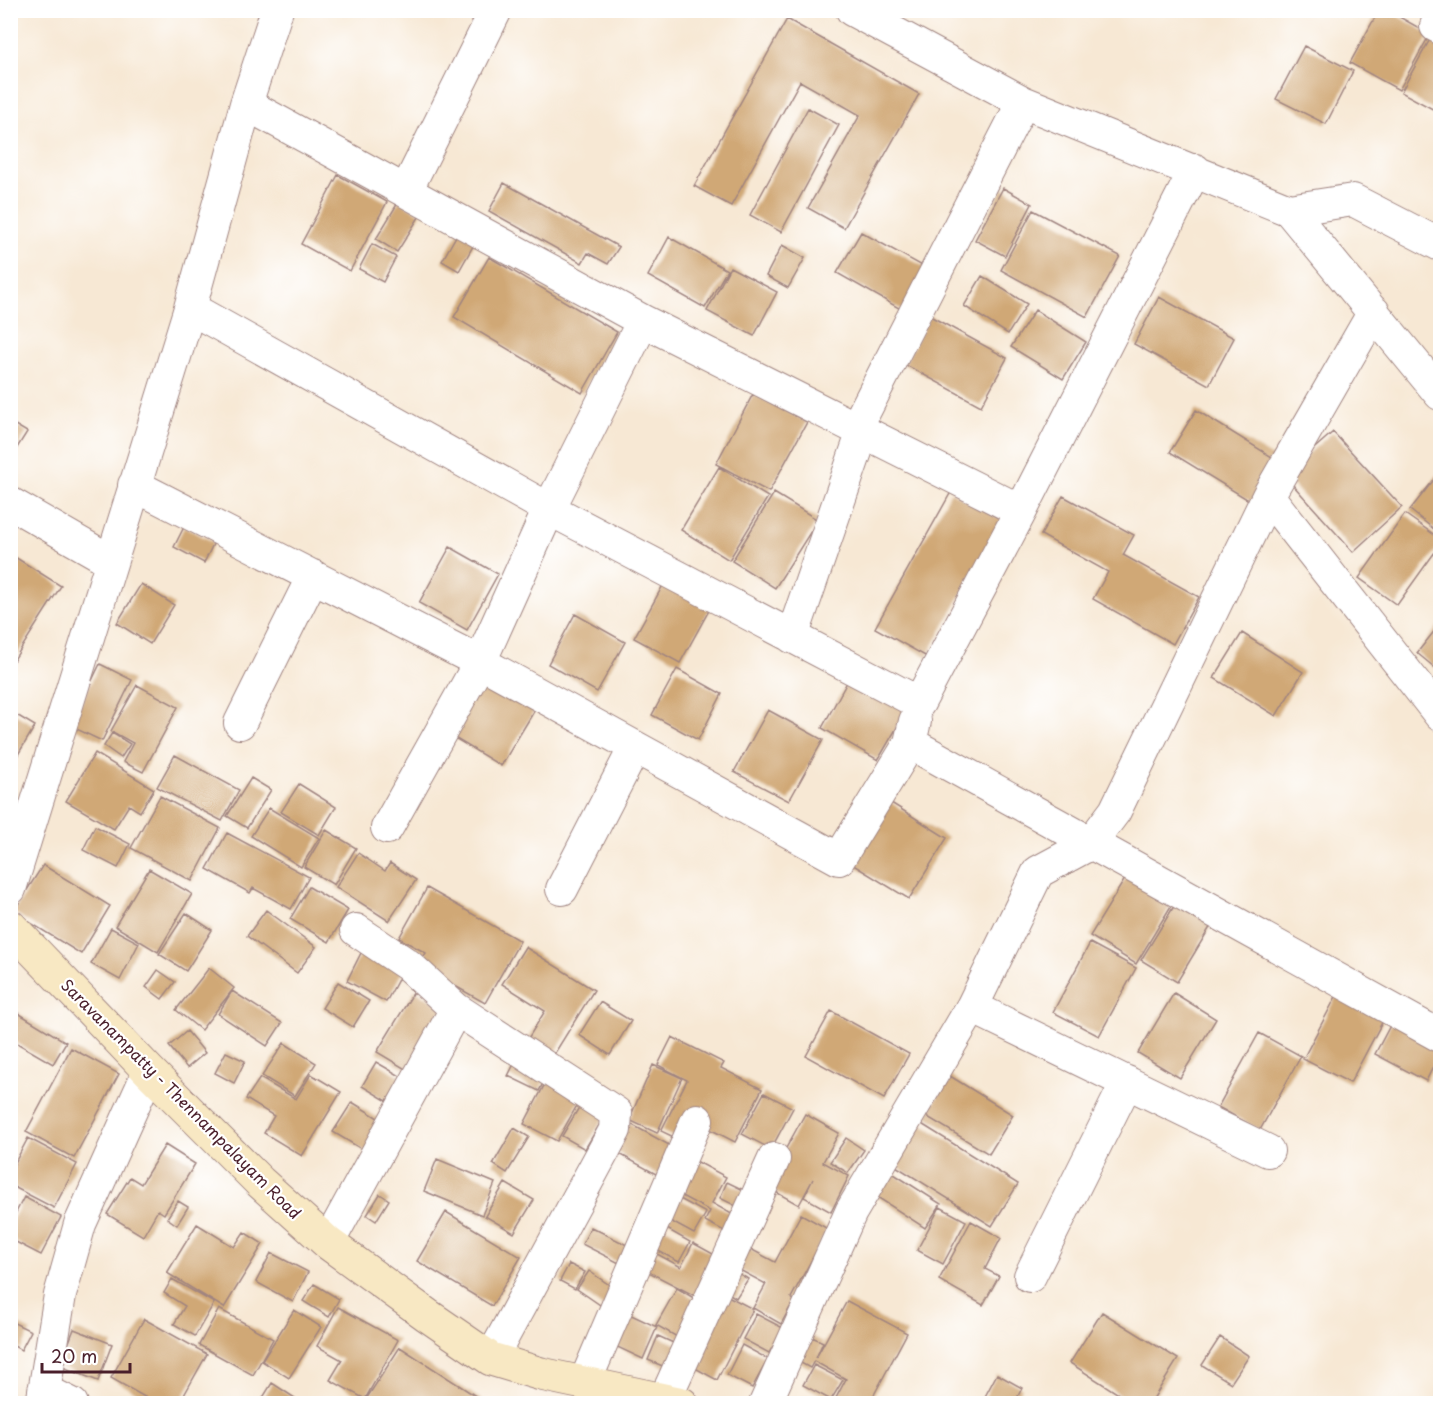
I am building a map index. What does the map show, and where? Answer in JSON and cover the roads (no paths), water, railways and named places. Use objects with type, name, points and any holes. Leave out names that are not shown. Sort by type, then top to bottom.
[{"type":"main road","name":"Saravanampatty - Thennampalayam Road","points":[[10,926],[149,1071],[260,1182],[328,1243],[491,1359],[541,1374],[674,1401]]},
{"type":"street","points":[[10,889],[190,308],[246,104],[277,10]]},
{"type":"street","points":[[406,191],[496,10]]},
{"type":"street","points":[[852,10],[1023,102],[1289,210],[1440,394]]},
{"type":"street","points":[[792,637],[859,430],[1023,102]]},
{"type":"street","points":[[246,104],[643,321],[1021,511]]},
{"type":"street","points":[[134,485],[480,662],[839,860],[910,742],[919,703],[1021,511],[1194,170]]},
{"type":"street","points":[[1289,210],[1353,200],[1440,245]]},
{"type":"street","points":[[190,308],[549,509],[919,703]]},
{"type":"street","points":[[765,1404],[851,1212],[972,1007],[1038,872],[1090,844],[1115,811],[1268,496],[1374,312]]},
{"type":"street","points":[[387,828],[480,662],[549,509],[643,321]]},
{"type":"street","points":[[1268,496],[1440,715]]},
{"type":"street","points":[[10,503],[111,561]]},
{"type":"street","points":[[240,723],[313,576]]},
{"type":"street","points":[[910,742],[1090,844],[1440,1036]]},
{"type":"street","points":[[562,889],[635,747]]},
{"type":"street","points":[[356,930],[408,965],[456,1009],[616,1113],[615,1130],[491,1359]]},
{"type":"street","points":[[972,1007],[1268,1151]]},
{"type":"street","points":[[328,1243],[456,1009]]},
{"type":"street","points":[[72,1404],[44,1397],[60,1294],[80,1224],[149,1071]]},
{"type":"street","points":[[1030,1276],[1127,1082]]},
{"type":"street","points":[[585,1382],[697,1120]]},
{"type":"street","points":[[674,1401],[774,1160]]}]
